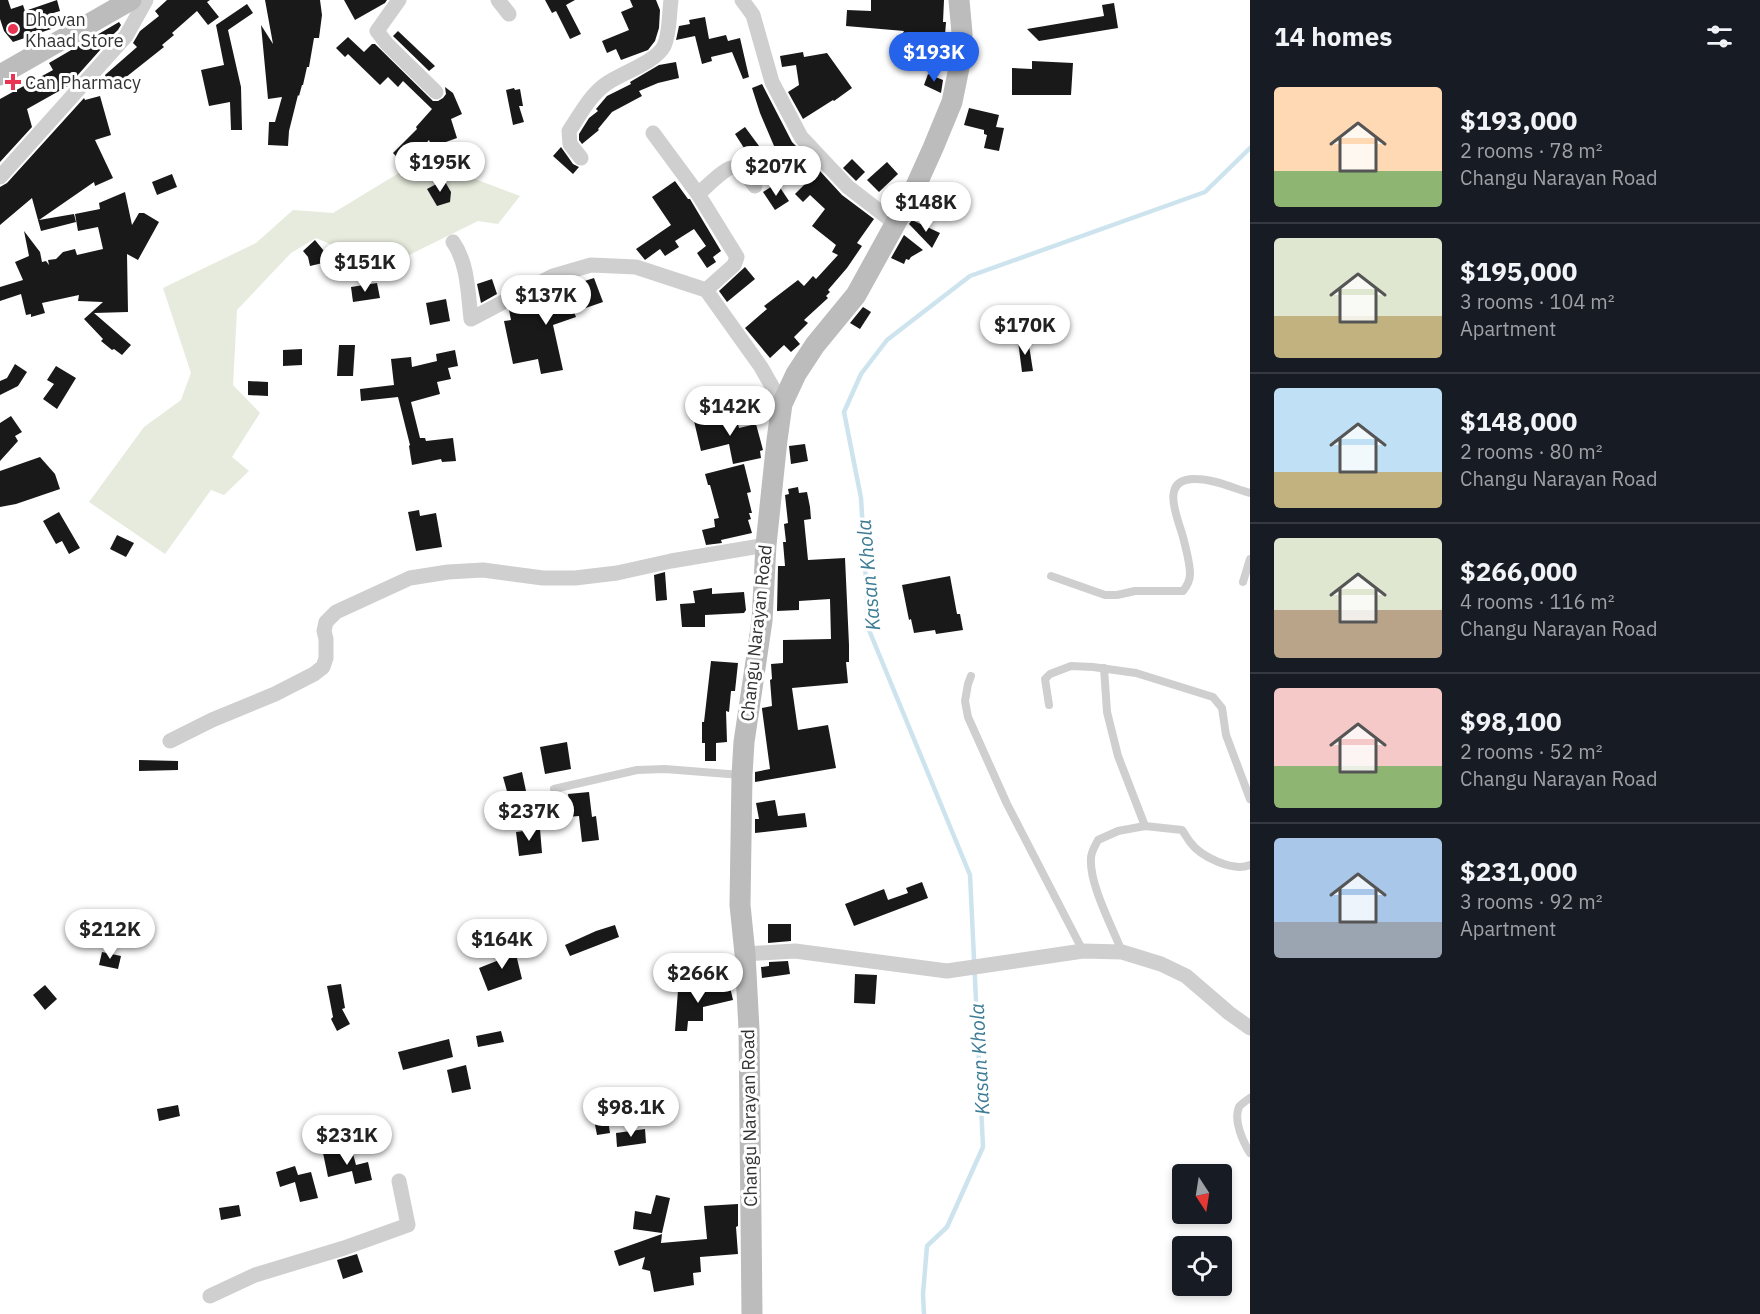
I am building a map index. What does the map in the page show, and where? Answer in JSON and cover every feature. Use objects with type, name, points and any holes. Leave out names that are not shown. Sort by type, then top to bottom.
[{"type":"main road","points":[[1,71],[131,0]]},
{"type":"main road","name":"Changu Narayan Road","points":[[752,1314],[749,1029],[740,905],[742,775],[744,742],[762,621],[766,545],[782,404],[796,374],[815,345],[856,295],[915,188],[952,102],[962,53],[959,0]]},
{"type":"street","points":[[0,177],[126,36],[146,0]]},
{"type":"street","points":[[399,0],[377,31],[387,44],[436,92]]},
{"type":"street","points":[[498,0],[509,14]]},
{"type":"street","points":[[581,158],[570,144],[569,131],[591,99],[606,84],[646,63],[663,47],[671,0]]},
{"type":"street","points":[[742,0],[753,15],[772,82],[801,136],[848,187],[896,224]]},
{"type":"street","points":[[652,133],[698,194],[737,257],[734,266],[706,290]]},
{"type":"street","points":[[698,194],[728,168],[735,167],[740,169],[755,186]]},
{"type":"street","points":[[453,242],[459,251],[466,279],[471,319],[553,276],[591,266],[636,267],[706,290],[761,367],[782,404]]},
{"type":"street","points":[[170,741],[314,674],[323,667],[326,658],[324,631],[326,622],[336,612],[410,578],[448,572],[483,570],[543,578],[575,578],[616,573],[766,545]]},
{"type":"street","points":[[745,954],[795,951],[947,971],[1083,951],[1122,952],[1161,964],[1186,976],[1250,1028]]},
{"type":"street","points":[[210,1296],[255,1275],[344,1248],[408,1225],[399,1181]]},
{"type":"lane","points":[[1051,576],[1105,595],[1117,596],[1135,591],[1183,591],[1188,585],[1190,575],[1183,537],[1173,504],[1174,491],[1178,484],[1187,479],[1198,479],[1250,493]]},
{"type":"lane","points":[[1243,582],[1250,559]]},
{"type":"lane","points":[[1049,705],[1045,679],[1050,674],[1071,666],[1136,673],[1213,697],[1222,708],[1226,735],[1250,799]]},
{"type":"lane","points":[[1104,668],[1107,712],[1112,734],[1145,826]]},
{"type":"lane","points":[[972,676],[965,700],[968,717],[1007,804],[1083,951]]},
{"type":"lane","points":[[554,789],[637,770],[665,768],[742,775]]},
{"type":"lane","points":[[1122,952],[1091,872],[1091,855],[1098,840],[1118,831],[1145,826],[1182,830],[1198,850],[1218,862],[1239,868],[1250,866]]},
{"type":"lane","points":[[1250,1098],[1242,1103],[1237,1117],[1250,1153]]},
{"type":"shaded area","points":[[422,159],[520,196],[498,224],[478,221],[397,261],[337,247],[316,238],[291,253],[237,310],[233,385],[260,413],[232,457],[249,471],[224,495],[211,490],[165,554],[89,502],[144,427],[181,400],[191,373],[163,288],[256,243],[293,210],[333,213]]},
{"type":"building","points":[[0,0],[8,0],[11,9],[23,5],[25,11],[57,0],[60,11],[50,14],[54,28],[13,42],[4,31],[0,19]]},
{"type":"building","points":[[167,0],[210,0],[207,2],[219,17],[208,25],[197,11],[172,33],[174,35],[162,45],[164,47],[111,89],[105,75],[137,47],[133,43],[140,31],[159,16],[155,11]]},
{"type":"building","points":[[265,0],[320,0],[322,15],[319,38],[314,38],[309,67],[307,67],[298,95],[289,131],[288,146],[268,145],[269,122],[275,122],[282,97],[268,99],[261,25],[273,44]]},
{"type":"building","points":[[344,0],[387,0],[355,20]]},
{"type":"building","points":[[545,0],[575,0],[566,5],[581,34],[570,39],[556,11],[552,13]]},
{"type":"building","points":[[630,0],[656,0],[660,10],[659,28],[655,41],[648,50],[621,60],[616,49],[607,53],[602,41],[629,30],[621,12],[633,7]]},
{"type":"building","points":[[871,0],[944,0],[943,22],[946,22],[944,49],[924,48],[925,34],[846,26],[847,10],[871,11]]},
{"type":"building","points":[[1114,3],[1118,28],[1039,41],[1027,29],[1104,16],[1102,5]]},
{"type":"building","points":[[247,4],[253,13],[228,30],[241,87],[242,130],[231,130],[230,102],[209,106],[201,70],[224,65],[216,25]]},
{"type":"building","points":[[705,17],[709,39],[726,35],[728,41],[740,38],[749,77],[743,79],[732,52],[711,57],[712,61],[702,64],[695,36],[676,40],[679,26],[690,24],[689,20]]},
{"type":"building","points":[[119,22],[121,25],[118,30],[100,47],[101,49],[68,86],[27,109],[32,127],[0,162],[0,99],[53,70],[49,63]]},
{"type":"building","points":[[398,31],[435,66],[429,71],[393,36]]},
{"type":"building","points":[[348,37],[364,52],[375,44],[433,101],[443,98],[446,94],[445,87],[453,93],[462,114],[451,119],[457,138],[432,147],[429,140],[405,165],[393,153],[417,129],[416,127],[432,109],[403,81],[398,87],[388,77],[380,85],[348,54],[345,57],[336,48]]},
{"type":"building","points":[[803,52],[804,57],[827,53],[852,88],[803,119],[788,92],[799,85],[796,65],[782,67],[780,56]]},
{"type":"building","points":[[1032,61],[1073,63],[1071,95],[1012,95],[1012,68],[1032,69]]},
{"type":"building","points":[[676,62],[679,78],[639,91],[642,96],[612,112],[599,130],[582,144],[579,134],[607,96],[631,84],[630,82],[659,65]]},
{"type":"building","points":[[928,74],[943,80],[941,93],[924,85]]},
{"type":"building","points":[[762,84],[792,142],[798,148],[780,160],[752,88]]},
{"type":"building","points":[[514,88],[515,90],[520,89],[523,106],[519,106],[524,122],[513,125],[506,90]]},
{"type":"building","points":[[100,96],[111,135],[95,140],[113,178],[95,186],[94,182],[39,220],[74,214],[76,222],[41,231],[32,198],[0,225],[0,187],[7,183],[84,98],[85,100]]},
{"type":"building","points":[[969,108],[999,115],[996,127],[1004,128],[999,151],[984,148],[987,135],[984,134],[984,130],[964,125]]},
{"type":"building","points":[[745,127],[773,165],[760,173],[735,134]]},
{"type":"building","points":[[561,147],[573,164],[579,167],[573,174],[553,156]]},
{"type":"building","points":[[852,159],[865,172],[856,181],[843,168]]},
{"type":"building","points":[[887,162],[898,174],[879,192],[867,180]]},
{"type":"building","points":[[819,170],[842,195],[874,219],[857,243],[862,246],[828,290],[830,292],[826,296],[828,298],[804,320],[808,323],[794,337],[800,344],[791,352],[784,345],[770,358],[745,328],[767,309],[764,306],[798,280],[804,286],[813,276],[816,279],[838,255],[832,252],[836,245],[812,226],[825,209],[810,195],[803,202],[795,194]]},
{"type":"building","points":[[172,174],[177,187],[157,195],[152,182]]},
{"type":"building","points":[[444,180],[451,192],[450,202],[437,206],[427,189]]},
{"type":"building","points":[[675,181],[690,199],[721,251],[713,257],[716,262],[707,268],[697,253],[706,246],[694,229],[675,241],[679,247],[665,256],[660,249],[645,260],[636,249],[671,225],[652,197]]},
{"type":"building","points":[[777,183],[789,201],[775,210],[763,192]]},
{"type":"building","points":[[125,192],[132,225],[139,213],[144,213],[159,222],[138,260],[127,254],[128,312],[94,313],[131,345],[122,355],[101,341],[103,339],[84,319],[103,302],[78,301],[79,295],[42,303],[45,313],[31,317],[31,314],[26,315],[21,294],[0,301],[0,287],[23,280],[15,262],[29,256],[24,231],[40,252],[42,262],[46,261],[49,265],[48,260],[56,259],[63,252],[75,249],[77,255],[103,249],[98,227],[78,231],[75,214],[100,209],[99,203]]},
{"type":"building","points":[[912,220],[940,233],[932,248],[909,224]]},
{"type":"building","points":[[904,235],[923,250],[909,260],[906,259],[904,264],[891,258]]},
{"type":"building","points":[[315,240],[324,251],[327,262],[310,266],[308,257],[303,251]]},
{"type":"building","points":[[745,267],[755,279],[727,302],[719,291]]},
{"type":"building","points":[[594,278],[603,302],[574,312],[576,317],[553,325],[563,370],[541,374],[538,359],[513,364],[504,321],[511,320],[509,310],[535,303],[534,298],[546,296],[547,302],[575,293],[572,285]]},
{"type":"building","points":[[492,279],[497,294],[481,303],[477,284]]},
{"type":"building","points":[[377,283],[380,298],[353,302],[351,287]]},
{"type":"building","points":[[446,299],[450,321],[430,325],[426,303]]},
{"type":"building","points":[[863,307],[871,312],[860,329],[850,323]]},
{"type":"building","points":[[1028,339],[1033,371],[1022,372],[1018,341]]},
{"type":"building","points":[[339,345],[355,345],[353,376],[337,376]]},
{"type":"building","points":[[302,349],[302,365],[283,366],[283,350]]},
{"type":"building","points":[[455,350],[458,366],[448,368],[451,379],[437,382],[440,394],[411,402],[420,438],[425,438],[426,441],[453,438],[456,461],[442,462],[441,459],[412,465],[410,445],[398,397],[361,401],[360,389],[394,385],[391,359],[411,357],[412,367],[437,361],[436,354]]},
{"type":"building","points":[[15,364],[27,372],[18,386],[0,395],[0,381],[7,378]]},
{"type":"building","points":[[56,366],[76,378],[57,409],[43,399],[54,384],[47,380]]},
{"type":"building","points":[[248,381],[268,382],[268,396],[248,395]]},
{"type":"building","points":[[735,411],[739,428],[756,424],[763,450],[760,451],[761,458],[733,464],[729,444],[701,451],[694,421]]},
{"type":"building","points":[[11,416],[22,432],[15,436],[18,441],[0,461],[0,423]]},
{"type":"building","points":[[805,444],[808,461],[791,464],[789,446]]},
{"type":"building","points":[[40,457],[55,474],[60,489],[0,507],[0,471]]},
{"type":"building","points":[[744,464],[751,492],[747,493],[752,513],[749,513],[751,519],[748,520],[752,533],[721,540],[722,543],[706,545],[702,530],[715,527],[714,519],[719,518],[705,474]]},
{"type":"building","points":[[798,487],[799,493],[807,492],[810,507],[811,519],[804,520],[808,560],[845,558],[849,645],[849,662],[846,662],[848,683],[792,688],[798,730],[828,725],[836,768],[755,782],[755,772],[770,769],[762,708],[772,706],[771,664],[783,663],[783,640],[831,639],[830,599],[799,601],[799,610],[777,611],[778,566],[785,566],[784,524],[788,523],[785,495],[789,494],[788,489]]},
{"type":"building","points":[[419,510],[420,516],[436,513],[442,547],[416,551],[408,512]]},
{"type":"building","points":[[59,512],[80,548],[69,554],[62,541],[56,544],[43,521]]},
{"type":"building","points":[[117,535],[134,543],[126,557],[110,549]]},
{"type":"building","points":[[665,572],[667,600],[656,601],[654,575]]},
{"type":"building","points":[[950,576],[957,614],[960,614],[963,630],[936,634],[935,630],[914,633],[902,585]]},
{"type":"building","points":[[712,588],[712,594],[744,592],[746,610],[744,613],[705,615],[705,627],[682,627],[680,604],[695,603],[693,591]]},
{"type":"building","points":[[711,661],[738,663],[735,691],[731,691],[729,712],[726,711],[727,742],[716,743],[716,761],[705,761],[702,722],[704,722]]},
{"type":"building","points":[[567,742],[571,769],[545,774],[540,747]]},
{"type":"building","points":[[139,760],[178,761],[178,770],[139,771]]},
{"type":"building","points":[[522,772],[526,791],[508,795],[503,777]]},
{"type":"building","points":[[589,792],[592,817],[596,816],[599,840],[582,842],[579,816],[555,818],[556,825],[538,828],[535,808],[569,802],[568,794]]},
{"type":"building","points":[[775,800],[778,816],[805,813],[807,827],[755,833],[755,819],[759,819],[756,803]]},
{"type":"building","points":[[540,829],[542,853],[519,856],[516,832]]},
{"type":"building","points":[[922,882],[928,898],[854,926],[845,904],[884,889],[888,900],[908,893],[906,888]]},
{"type":"building","points":[[768,924],[791,924],[791,941],[768,943]]},
{"type":"building","points":[[615,925],[619,937],[570,956],[565,945]]},
{"type":"building","points":[[514,946],[522,979],[488,991],[479,968],[499,960],[497,951]]},
{"type":"building","points":[[102,952],[121,956],[118,969],[99,965]]},
{"type":"building","points":[[788,961],[790,974],[762,978],[761,967],[769,966],[769,962]]},
{"type":"building","points":[[855,974],[877,975],[875,1004],[854,1003]]},
{"type":"building","points":[[341,984],[345,1008],[342,1009],[350,1024],[337,1031],[331,1019],[333,1017],[327,986]]},
{"type":"building","points":[[45,985],[57,999],[45,1010],[33,995]]},
{"type":"building","points":[[703,985],[703,991],[730,987],[733,1000],[703,1007],[703,1021],[688,1021],[687,1031],[675,1031],[678,990]]},
{"type":"building","points":[[501,1031],[504,1042],[478,1047],[476,1036]]},
{"type":"building","points":[[449,1039],[453,1057],[403,1070],[398,1052]]},
{"type":"building","points":[[466,1065],[471,1089],[452,1093],[447,1070]]},
{"type":"building","points":[[178,1105],[180,1116],[159,1121],[157,1109]]},
{"type":"building","points":[[606,1107],[610,1133],[597,1135],[592,1109]]},
{"type":"building","points":[[645,1129],[646,1143],[617,1147],[616,1133]]},
{"type":"building","points":[[334,1150],[335,1154],[352,1150],[356,1165],[368,1162],[372,1180],[355,1184],[352,1171],[328,1177],[323,1153]]},
{"type":"building","points":[[295,1166],[298,1175],[311,1172],[318,1198],[300,1202],[295,1182],[280,1187],[276,1172]]},
{"type":"building","points":[[656,1195],[670,1198],[662,1233],[633,1229],[635,1211],[651,1214]]},
{"type":"building","points":[[738,1204],[738,1226],[736,1227],[738,1254],[700,1257],[701,1272],[693,1273],[694,1285],[654,1292],[650,1271],[642,1269],[645,1257],[619,1266],[614,1251],[662,1234],[661,1243],[707,1239],[704,1206]]},
{"type":"building","points":[[239,1205],[241,1216],[221,1220],[219,1208]]},
{"type":"building","points":[[357,1254],[363,1272],[343,1279],[337,1260]]},
{"type":"waterway","name":"Kasan Khola","points":[[924,1314],[923,1294],[927,1246],[947,1227],[983,1147],[970,875],[869,630],[861,498],[844,412],[861,374],[887,340],[970,276],[1205,192],[1250,148]]},
{"type":"place","name":"Dhovan Khaad Store","points":[[13,29]]},
{"type":"place","name":"Can Pharmacy","points":[[13,82]]}]
